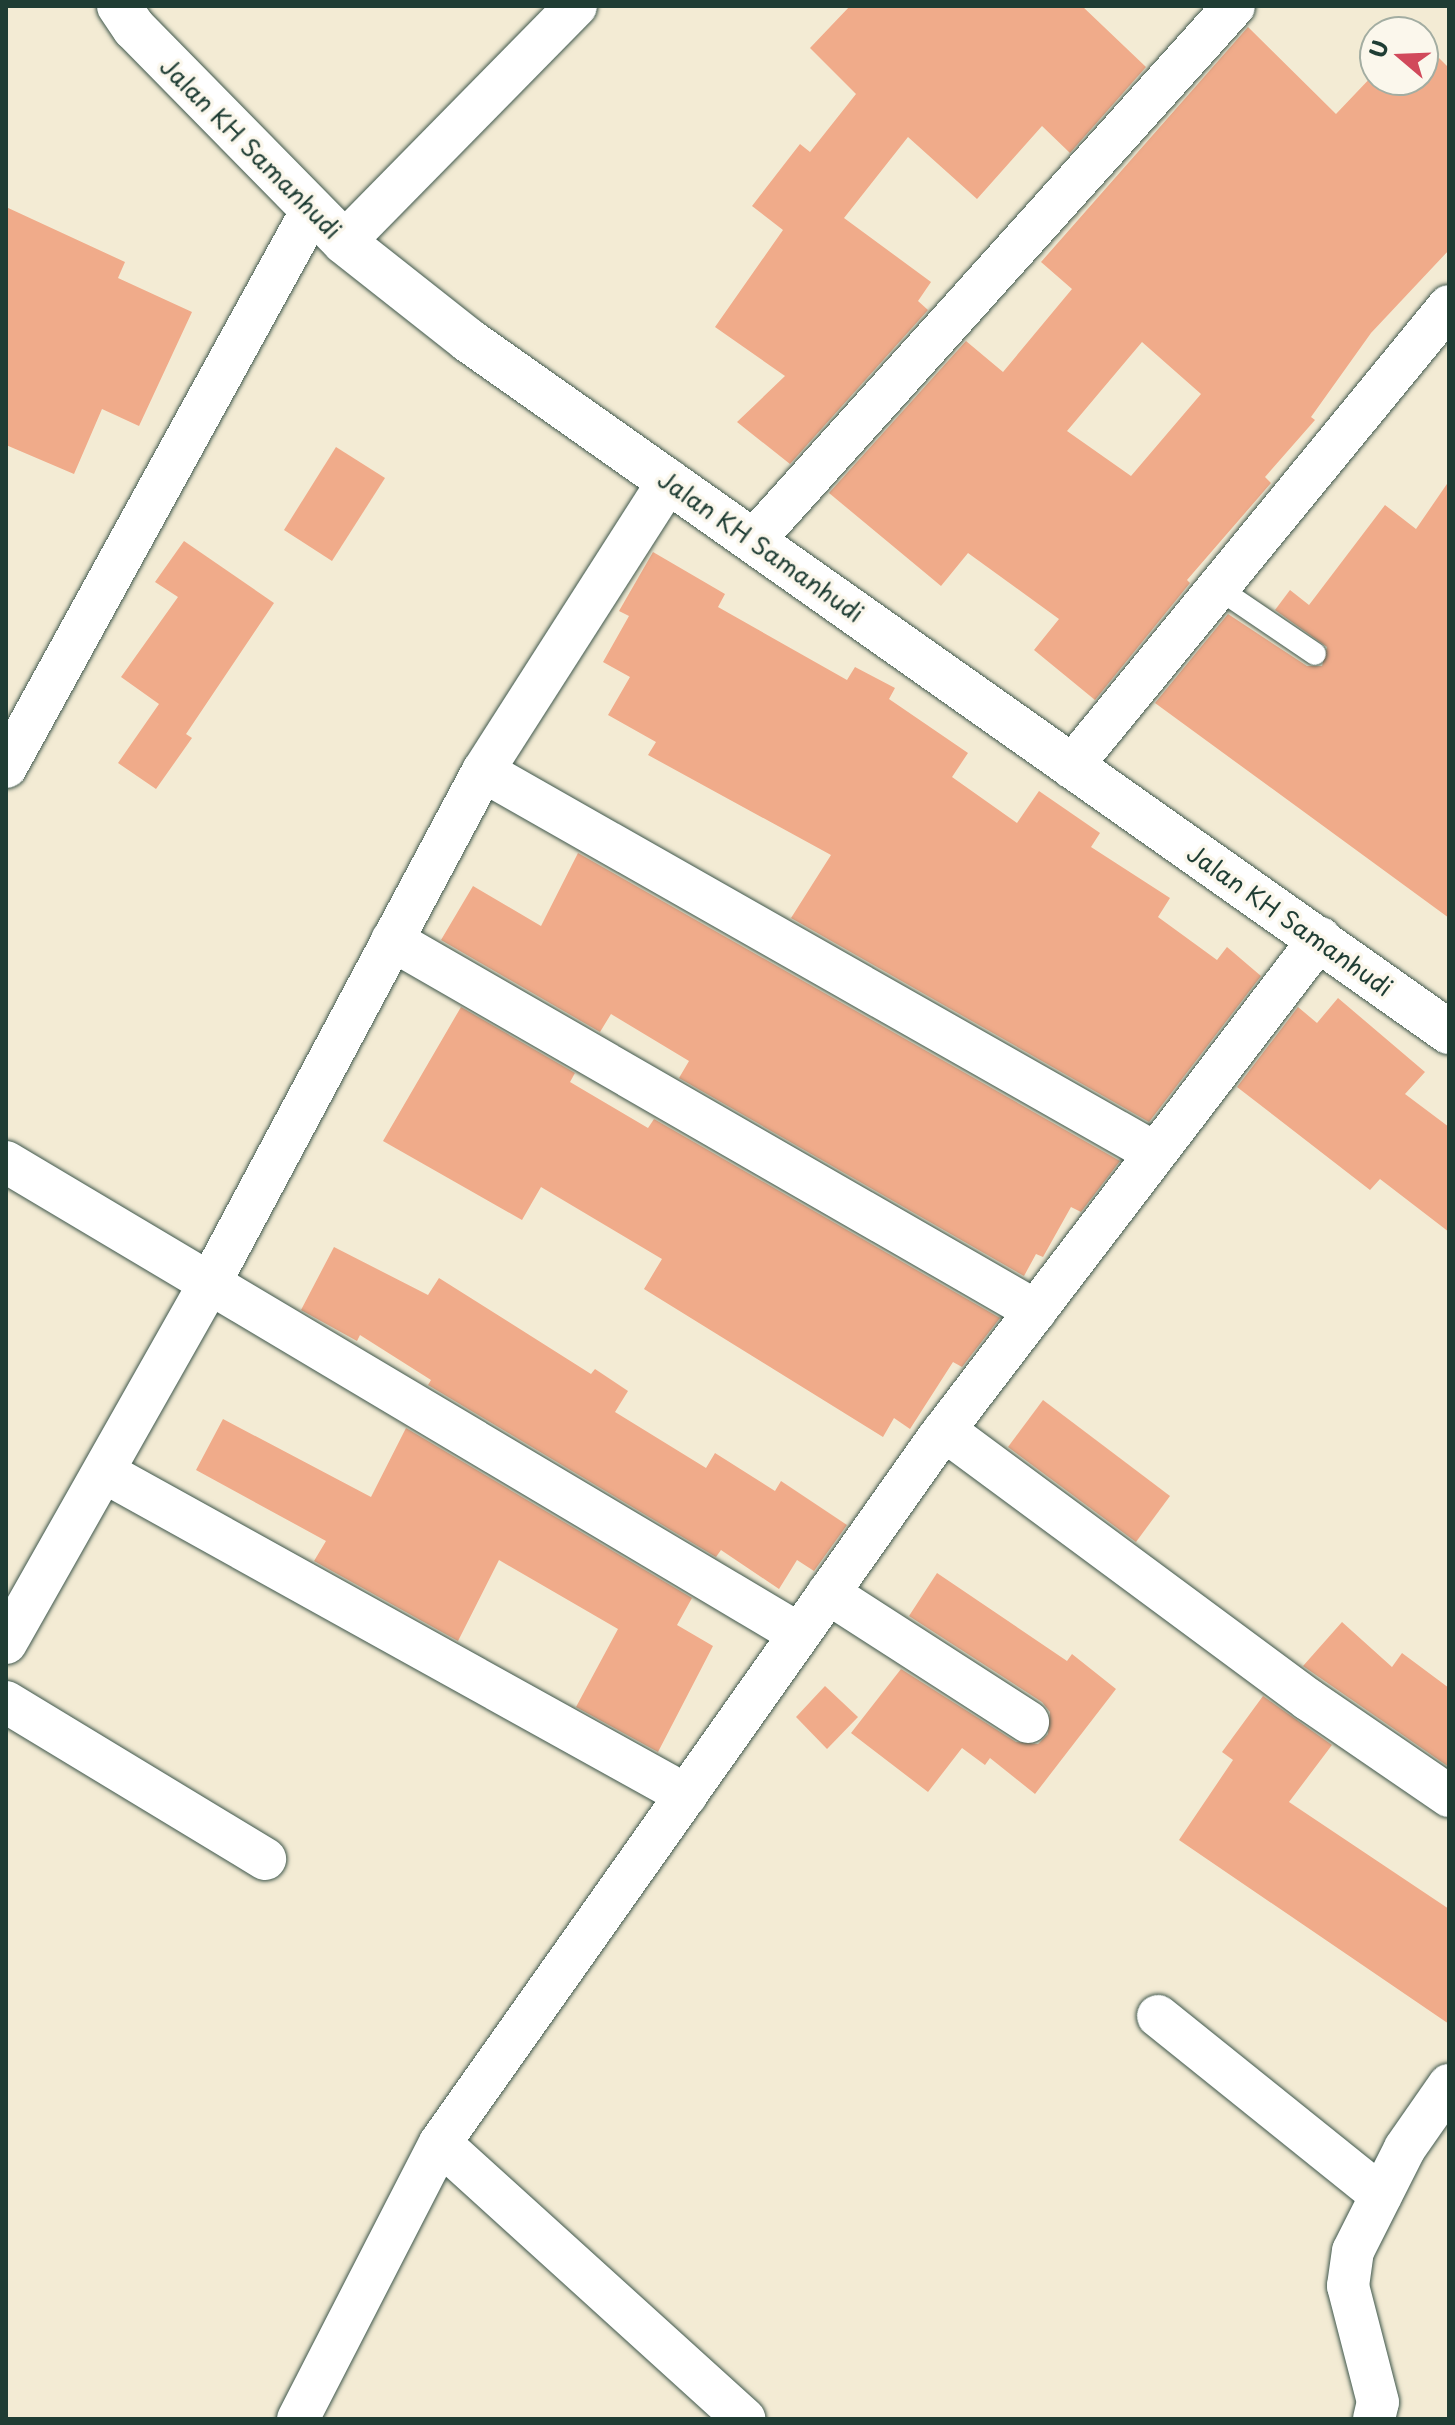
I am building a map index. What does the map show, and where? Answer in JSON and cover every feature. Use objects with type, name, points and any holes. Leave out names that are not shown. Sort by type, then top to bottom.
[{"type":"main road","name":"Jalan KH Samanhudi","points":[[119,6],[143,38],[344,242],[468,340],[1071,767],[1320,938],[1449,1032]]},
{"type":"street","points":[[344,242],[576,6]]},
{"type":"street","points":[[754,540],[1234,6]]},
{"type":"street","points":[[6,767],[312,210]]},
{"type":"street","points":[[1071,767],[1449,306]]},
{"type":"street","points":[[6,1643],[211,1281],[483,771],[669,480]]},
{"type":"street","points":[[483,771],[1155,1153]]},
{"type":"street","points":[[298,2419],[440,2143],[944,1430],[1320,938]]},
{"type":"street","points":[[392,940],[1036,1311]]},
{"type":"street","points":[[6,1162],[211,1281],[799,1634]]},
{"type":"street","points":[[944,1430],[1296,1691],[1449,1796]]},
{"type":"street","points":[[104,1472],[686,1795]]},
{"type":"street","points":[[828,1593],[1028,1722]]},
{"type":"street","points":[[6,1702],[265,1859]]},
{"type":"street","points":[[1158,2016],[1381,2195]]},
{"type":"street","points":[[1374,2419],[1378,2402],[1348,2286],[1353,2251],[1405,2148],[1449,2085]]},
{"type":"street","points":[[440,2143],[744,2419]]},
{"type":"lane","points":[[1218,588],[1315,654]]},
{"type":"building","points":[[850,6],[1082,6],[1146,67],[1070,153],[1042,126],[977,199],[908,137],[844,218],[931,282],[918,301],[928,310],[790,464],[737,422],[785,376],[715,327],[783,230],[752,206],[800,144],[810,152],[856,94],[810,48]]},
{"type":"building","points":[[1248,27],[1336,114],[1359,90],[1359,96],[1439,96],[1439,58],[1449,68],[1449,250],[1371,333],[1311,417],[1315,420],[1265,477],[1271,483],[1187,580],[1190,583],[1095,700],[1034,650],[1059,619],[968,553],[941,586],[829,493],[966,341],[1003,372],[1072,289],[1041,262]],"holes":[[[1142,342],[1201,394],[1131,476],[1067,431]]]},
{"type":"building","points":[[6,207],[125,262],[118,278],[192,312],[139,426],[102,409],[74,474],[6,445]]},
{"type":"building","points":[[336,447],[385,478],[332,561],[284,530]]},
{"type":"building","points":[[1449,481],[1449,918],[1155,703],[1228,614],[1307,666],[1322,666],[1327,647],[1275,610],[1290,590],[1309,605],[1385,505],[1416,529]]},
{"type":"building","points":[[184,541],[274,603],[186,734],[192,738],[156,789],[118,763],[159,704],[121,677],[178,597],[155,582]]},
{"type":"building","points":[[653,552],[725,594],[718,607],[847,680],[855,667],[895,688],[889,699],[968,753],[952,777],[1017,823],[1039,791],[1100,833],[1091,847],[1170,898],[1158,917],[1217,960],[1227,947],[1261,976],[1149,1122],[791,918],[831,855],[648,755],[656,742],[608,715],[630,677],[603,662],[629,616],[619,611]]},
{"type":"building","points":[[578,853],[1120,1161],[1081,1212],[1071,1207],[1043,1257],[1036,1254],[1024,1276],[679,1078],[689,1061],[611,1014],[600,1032],[441,940],[473,886],[541,926]]},
{"type":"building","points":[[1338,998],[1425,1072],[1405,1094],[1449,1127],[1449,1232],[1380,1179],[1370,1190],[1237,1087],[1298,1007],[1317,1023]]},
{"type":"building","points":[[461,1007],[575,1073],[570,1082],[648,1128],[654,1119],[1000,1318],[962,1367],[953,1362],[910,1429],[894,1418],[883,1437],[644,1289],[662,1259],[541,1187],[522,1220],[383,1141]]},
{"type":"building","points":[[334,1247],[428,1295],[439,1278],[591,1374],[595,1369],[628,1391],[615,1412],[706,1468],[715,1453],[775,1491],[781,1481],[847,1525],[814,1571],[797,1560],[779,1589],[721,1550],[716,1557],[428,1385],[431,1380],[360,1335],[357,1341],[301,1310]]},
{"type":"building","points":[[1043,1400],[1170,1496],[1136,1542],[1008,1447]]},
{"type":"building","points":[[223,1419],[371,1497],[406,1428],[692,1598],[677,1625],[713,1646],[658,1752],[576,1707],[618,1629],[499,1560],[458,1641],[314,1561],[326,1541],[196,1470]]},
{"type":"building","points":[[937,1573],[1067,1661],[1072,1654],[1116,1689],[1035,1794],[990,1758],[985,1765],[962,1748],[928,1792],[851,1733],[901,1669],[1016,1742],[1038,1744],[1048,1734],[1050,1712],[1042,1702],[909,1616]]},
{"type":"building","points":[[1342,1622],[1392,1667],[1402,1653],[1449,1688],[1449,1767],[1303,1666]]},
{"type":"building","points":[[825,1686],[858,1717],[827,1749],[796,1717]]},
{"type":"building","points":[[1263,1696],[1332,1745],[1289,1802],[1449,1909],[1449,2024],[1179,1840],[1233,1760],[1222,1752]]}]
